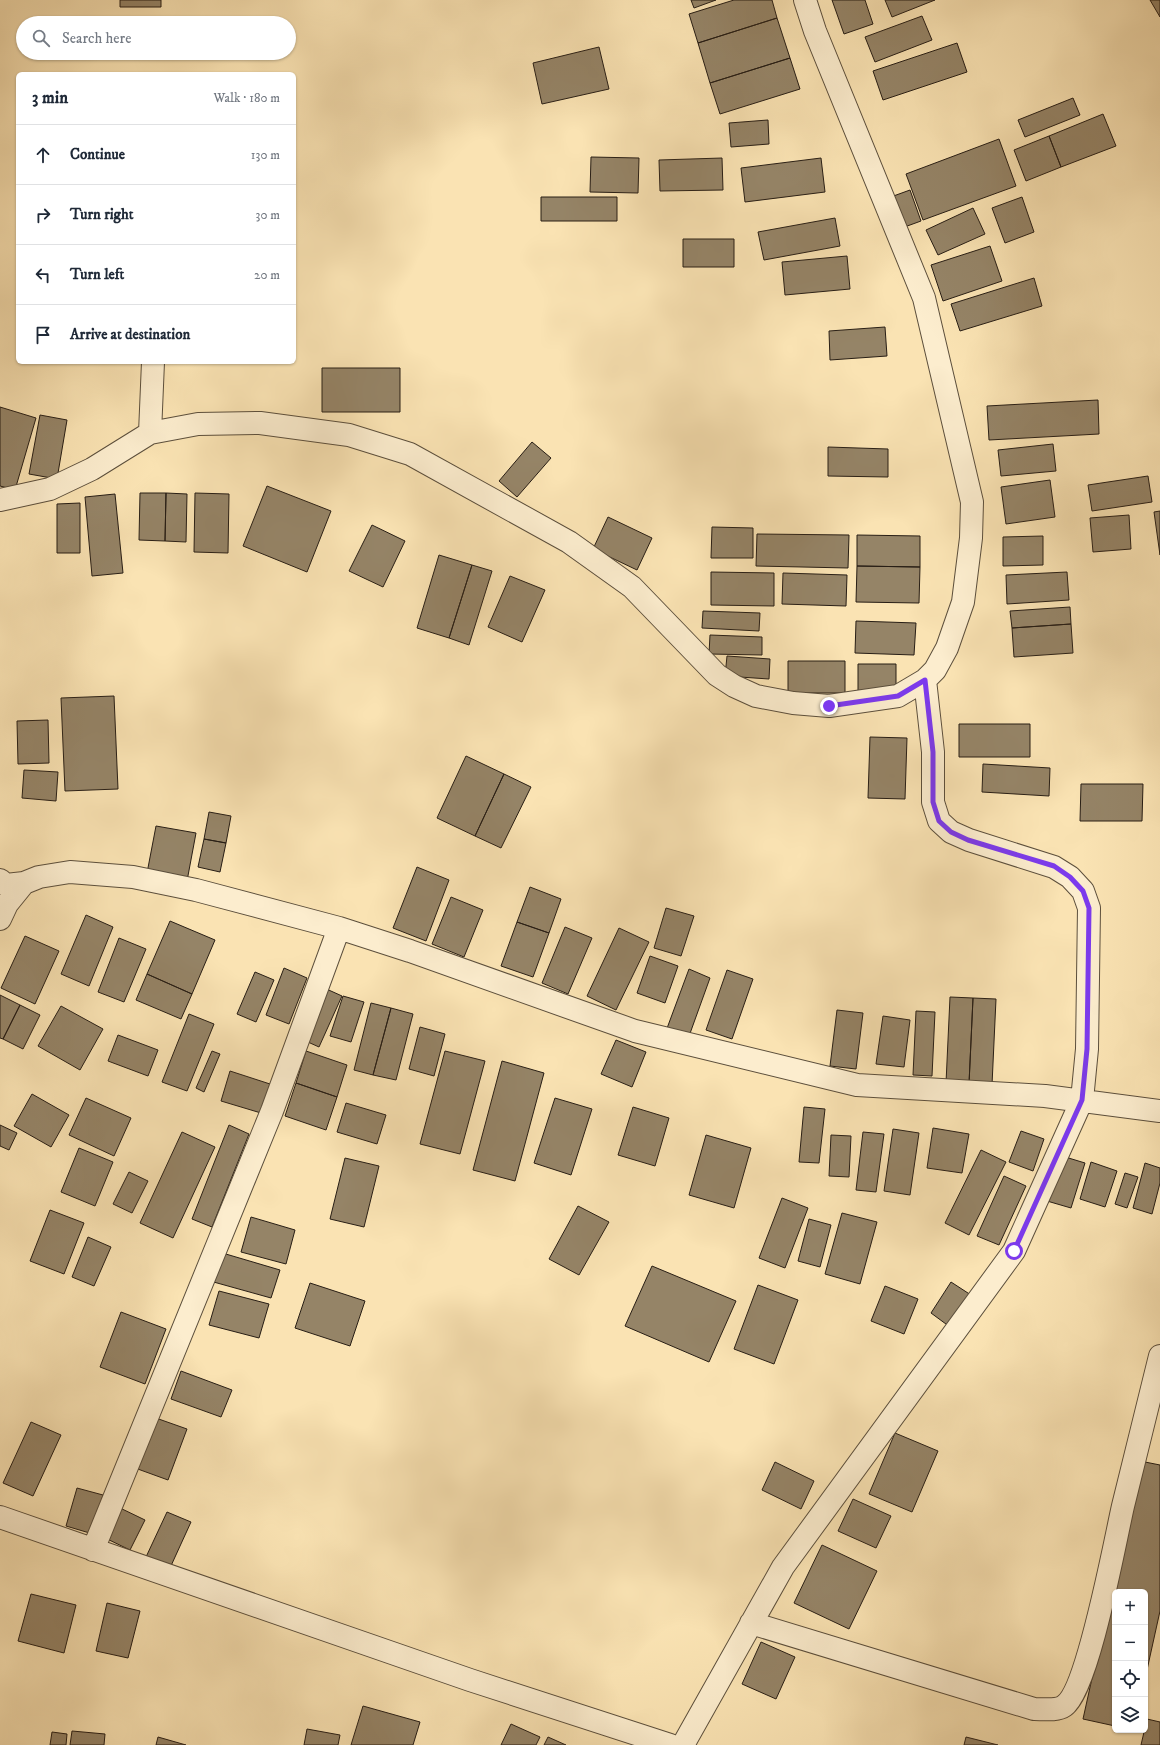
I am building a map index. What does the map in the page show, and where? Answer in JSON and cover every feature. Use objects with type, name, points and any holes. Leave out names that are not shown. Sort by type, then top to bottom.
[{"type":"street","points":[[0,500],[50,488],[92,469],[150,434],[198,424],[260,423],[349,435],[410,454],[569,542],[632,587],[717,675],[734,686],[756,696],[793,703],[829,706],[898,696],[925,680],[935,670],[947,648],[963,602],[971,538],[972,502],[924,298],[815,31],[805,0]]},
{"type":"street","points":[[150,434],[153,364]]},
{"type":"street","points":[[684,1745],[783,1567],[1014,1251],[1082,1100],[1087,1049],[1089,908],[1083,891],[1070,877],[1054,866],[968,840],[951,832],[939,821],[933,802],[933,752],[925,680]]},
{"type":"street","points":[[0,880],[6,884],[24,883],[45,876],[70,872],[133,877],[196,890],[339,928],[410,951],[635,1031],[857,1085],[1045,1096],[1160,1111]]},
{"type":"street","points":[[0,919],[7,904],[24,883]]},
{"type":"street","points":[[93,1550],[272,1111],[339,928]]},
{"type":"street","points":[[751,1624],[1034,1709],[1058,1709],[1065,1706],[1076,1688],[1086,1663],[1160,1356]]},
{"type":"street","points":[[0,1516],[93,1550],[470,1680],[670,1745]]},
{"type":"building","points":[[120,0],[161,0],[161,7],[120,7]]},
{"type":"building","points":[[691,0],[716,0],[694,8]]},
{"type":"building","points":[[734,0],[772,0],[777,18],[698,43],[689,14]]},
{"type":"building","points":[[832,0],[865,0],[873,24],[844,34]]},
{"type":"building","points":[[885,0],[935,0],[892,17]]},
{"type":"building","points":[[1150,0],[1160,0],[1160,17]]},
{"type":"building","points":[[922,16],[932,40],[875,62],[865,37]]},
{"type":"building","points":[[777,18],[790,58],[710,83],[698,43]]},
{"type":"building","points":[[957,43],[967,72],[883,100],[873,71]]},
{"type":"building","points":[[599,47],[609,89],[542,104],[533,63]]},
{"type":"building","points":[[790,58],[800,89],[720,114],[710,83]]},
{"type":"building","points":[[1073,98],[1080,115],[1025,137],[1018,120]]},
{"type":"building","points":[[1103,114],[1116,146],[1061,167],[1049,136]]},
{"type":"building","points":[[768,120],[769,144],[731,147],[729,123]]},
{"type":"building","points":[[1049,136],[1061,167],[1026,181],[1014,150]]},
{"type":"building","points":[[999,139],[1016,186],[923,220],[906,174]]},
{"type":"building","points":[[591,157],[639,158],[638,193],[590,192]]},
{"type":"building","points":[[722,158],[723,190],[660,191],[659,160]]},
{"type":"building","points":[[821,158],[825,192],[745,202],[741,168]]},
{"type":"building","points":[[910,190],[921,221],[899,229],[888,198]]},
{"type":"building","points":[[541,197],[617,197],[617,221],[541,221]]},
{"type":"building","points":[[1022,197],[1034,232],[1005,243],[992,208]]},
{"type":"building","points":[[973,208],[985,234],[938,255],[926,230]]},
{"type":"building","points":[[835,218],[840,246],[764,260],[758,232]]},
{"type":"building","points":[[683,239],[734,239],[734,267],[683,267]]},
{"type":"building","points":[[990,246],[1002,281],[943,301],[931,265]]},
{"type":"building","points":[[847,256],[850,289],[785,295],[782,262]]},
{"type":"building","points":[[1034,278],[1042,306],[960,331],[951,304]]},
{"type":"building","points":[[885,327],[887,356],[830,360],[829,331]]},
{"type":"building","points":[[322,368],[400,368],[400,412],[322,412]]},
{"type":"building","points":[[1098,400],[1099,434],[989,440],[987,406]]},
{"type":"building","points":[[0,407],[36,418],[15,490],[0,486]]},
{"type":"building","points":[[40,415],[67,420],[57,479],[29,474]]},
{"type":"building","points":[[532,442],[551,458],[517,497],[499,481]]},
{"type":"building","points":[[1053,444],[1056,471],[1001,476],[998,450]]},
{"type":"building","points":[[828,447],[888,449],[888,477],[828,476]]},
{"type":"building","points":[[1148,476],[1152,502],[1092,511],[1088,485]]},
{"type":"building","points":[[1050,480],[1055,517],[1006,524],[1001,487]]},
{"type":"building","points":[[267,486],[331,511],[307,572],[243,546]]},
{"type":"building","points":[[140,493],[166,493],[165,541],[139,540]]},
{"type":"building","points":[[166,493],[187,494],[186,542],[165,541]]},
{"type":"building","points":[[195,493],[229,494],[228,553],[194,552]]},
{"type":"building","points":[[115,494],[123,573],[92,576],[85,497]]},
{"type":"building","points":[[80,503],[80,553],[57,553],[57,504]]},
{"type":"building","points":[[1160,511],[1160,555],[1154,512]]},
{"type":"building","points":[[1129,515],[1131,549],[1093,552],[1090,518]]},
{"type":"building","points":[[608,517],[652,538],[637,570],[593,549]]},
{"type":"building","points":[[372,525],[405,541],[383,587],[349,571]]},
{"type":"building","points":[[712,527],[753,528],[753,558],[711,558]]},
{"type":"building","points":[[757,534],[849,535],[848,568],[756,566]]},
{"type":"building","points":[[857,535],[920,536],[920,567],[857,566]]},
{"type":"building","points":[[1043,536],[1043,565],[1003,566],[1003,537]]},
{"type":"building","points":[[439,555],[472,565],[449,638],[417,628]]},
{"type":"building","points":[[472,565],[492,571],[469,645],[449,638]]},
{"type":"building","points":[[857,566],[920,567],[919,603],[856,602]]},
{"type":"building","points":[[711,572],[774,573],[774,606],[711,605]]},
{"type":"building","points":[[1067,572],[1069,600],[1007,604],[1006,575]]},
{"type":"building","points":[[783,573],[847,575],[846,606],[782,604]]},
{"type":"building","points":[[510,576],[545,590],[522,642],[488,627]]},
{"type":"building","points":[[1070,607],[1071,624],[1012,628],[1010,611]]},
{"type":"building","points":[[703,611],[760,613],[759,631],[702,628]]},
{"type":"building","points":[[856,621],[916,623],[914,655],[855,653]]},
{"type":"building","points":[[1071,624],[1073,653],[1014,657],[1012,628]]},
{"type":"building","points":[[710,635],[762,637],[762,655],[709,654]]},
{"type":"building","points":[[727,656],[770,659],[769,679],[725,676]]},
{"type":"building","points":[[788,661],[845,661],[845,693],[788,693]]},
{"type":"building","points":[[858,664],[896,664],[896,691],[858,691]]},
{"type":"building","points":[[114,696],[118,789],[65,791],[61,698]]},
{"type":"building","points":[[48,720],[49,763],[18,764],[17,721]]},
{"type":"building","points":[[959,724],[1030,724],[1030,757],[959,757]]},
{"type":"building","points":[[870,737],[907,738],[905,799],[868,798]]},
{"type":"building","points":[[466,756],[504,774],[475,836],[437,818]]},
{"type":"building","points":[[983,764],[1050,768],[1049,796],[982,792]]},
{"type":"building","points":[[24,770],[58,772],[56,801],[22,798]]},
{"type":"building","points":[[504,774],[531,787],[501,848],[475,836]]},
{"type":"building","points":[[1081,784],[1143,784],[1142,821],[1080,821]]},
{"type":"building","points":[[209,812],[231,816],[226,843],[204,839]]},
{"type":"building","points":[[156,826],[196,833],[187,881],[147,873]]},
{"type":"building","points":[[204,839],[226,843],[220,872],[198,867]]},
{"type":"building","points":[[417,867],[449,880],[426,941],[393,928]]},
{"type":"building","points":[[530,887],[561,899],[549,933],[517,922]]},
{"type":"building","points":[[451,897],[483,910],[464,957],[432,944]]},
{"type":"building","points":[[666,908],[694,916],[681,956],[654,948]]},
{"type":"building","points":[[86,915],[113,927],[89,986],[61,974]]},
{"type":"building","points":[[170,921],[215,940],[192,994],[147,974]]},
{"type":"building","points":[[517,922],[549,933],[533,977],[501,966]]},
{"type":"building","points":[[565,927],[592,938],[568,994],[542,983]]},
{"type":"building","points":[[619,928],[649,942],[616,1010],[587,996]]},
{"type":"building","points":[[25,936],[59,951],[35,1004],[1,988]]},
{"type":"building","points":[[119,938],[146,949],[124,1002],[98,992]]},
{"type":"building","points":[[650,956],[678,966],[665,1003],[637,993]]},
{"type":"building","points":[[284,968],[307,978],[289,1024],[266,1015]]},
{"type":"building","points":[[689,969],[710,978],[688,1039],[666,1031]]},
{"type":"building","points":[[727,970],[753,979],[732,1039],[706,1030]]},
{"type":"building","points":[[255,972],[274,980],[256,1022],[237,1014]]},
{"type":"building","points":[[147,974],[192,994],[181,1019],[136,1000]]},
{"type":"building","points":[[322,987],[342,996],[319,1047],[299,1038]]},
{"type":"building","points":[[0,995],[20,1005],[3,1039],[0,1038]]},
{"type":"building","points":[[343,996],[364,1002],[351,1042],[330,1036]]},
{"type":"building","points":[[950,997],[973,998],[969,1084],[946,1083]]},
{"type":"building","points":[[973,998],[996,999],[992,1085],[969,1084]]},
{"type":"building","points":[[371,1003],[391,1008],[373,1075],[354,1070]]},
{"type":"building","points":[[20,1005],[40,1015],[23,1049],[3,1039]]},
{"type":"building","points":[[61,1006],[103,1029],[80,1070],[38,1046]]},
{"type":"building","points":[[391,1008],[413,1014],[396,1080],[373,1075]]},
{"type":"building","points":[[837,1010],[863,1013],[856,1069],[830,1066]]},
{"type":"building","points":[[916,1011],[935,1012],[932,1076],[913,1075]]},
{"type":"building","points":[[189,1014],[214,1024],[187,1091],[162,1082]]},
{"type":"building","points":[[883,1016],[910,1020],[904,1067],[876,1064]]},
{"type":"building","points":[[420,1027],[445,1034],[434,1076],[409,1069]]},
{"type":"building","points":[[118,1035],[158,1050],[148,1076],[108,1061]]},
{"type":"building","points":[[616,1040],[646,1052],[632,1087],[601,1074]]},
{"type":"building","points":[[212,1051],[220,1054],[204,1092],[196,1088]]},
{"type":"building","points":[[306,1051],[347,1065],[337,1097],[296,1083]]},
{"type":"building","points":[[445,1051],[485,1061],[460,1154],[420,1144]]},
{"type":"building","points":[[502,1061],[544,1073],[515,1181],[473,1170]]},
{"type":"building","points":[[230,1071],[270,1084],[261,1113],[221,1101]]},
{"type":"building","points":[[296,1083],[337,1097],[326,1130],[285,1116]]},
{"type":"building","points":[[32,1094],[69,1115],[51,1147],[14,1126]]},
{"type":"building","points":[[86,1098],[131,1118],[114,1156],[69,1135]]},
{"type":"building","points":[[555,1098],[592,1109],[571,1175],[534,1163]]},
{"type":"building","points":[[346,1103],[386,1115],[377,1144],[337,1132]]},
{"type":"building","points":[[633,1107],[669,1118],[655,1166],[618,1155]]},
{"type":"building","points":[[804,1107],[825,1109],[819,1163],[799,1162]]},
{"type":"building","points":[[0,1125],[17,1133],[9,1150],[0,1146]]},
{"type":"building","points":[[229,1125],[249,1134],[212,1227],[192,1219]]},
{"type":"building","points":[[933,1128],[969,1134],[962,1173],[927,1168]]},
{"type":"building","points":[[893,1129],[919,1133],[910,1195],[884,1191]]},
{"type":"building","points":[[1021,1131],[1044,1139],[1033,1171],[1009,1162]]},
{"type":"building","points":[[182,1132],[215,1147],[173,1238],[140,1223]]},
{"type":"building","points":[[863,1132],[884,1134],[876,1192],[856,1190]]},
{"type":"building","points":[[706,1135],[751,1148],[734,1208],[689,1195]]},
{"type":"building","points":[[831,1135],[851,1136],[849,1177],[829,1176]]},
{"type":"building","points":[[79,1148],[113,1162],[95,1206],[61,1192]]},
{"type":"building","points":[[981,1150],[1006,1162],[969,1235],[945,1223]]},
{"type":"building","points":[[1062,1156],[1085,1163],[1071,1208],[1047,1201]]},
{"type":"building","points":[[345,1158],[379,1166],[364,1227],[330,1219]]},
{"type":"building","points":[[1091,1162],[1117,1171],[1105,1207],[1080,1199]]},
{"type":"building","points":[[1145,1163],[1160,1168],[1160,1183],[1152,1214],[1133,1208]]},
{"type":"building","points":[[129,1172],[148,1181],[132,1213],[113,1204]]},
{"type":"building","points":[[1125,1173],[1138,1177],[1127,1208],[1115,1204]]},
{"type":"building","points":[[1004,1176],[1026,1186],[999,1245],[977,1236]]},
{"type":"building","points":[[782,1198],[808,1208],[785,1268],[759,1258]]},
{"type":"building","points":[[578,1206],[609,1222],[579,1275],[549,1259]]},
{"type":"building","points":[[50,1210],[84,1223],[64,1274],[30,1261]]},
{"type":"building","points":[[842,1213],[877,1222],[860,1284],[825,1274]]},
{"type":"building","points":[[251,1217],[295,1230],[286,1264],[241,1252]]},
{"type":"building","points":[[809,1219],[831,1225],[820,1267],[798,1261]]},
{"type":"building","points":[[88,1237],[111,1247],[94,1286],[72,1277]]},
{"type":"building","points":[[219,1252],[280,1270],[271,1298],[210,1281]]},
{"type":"building","points":[[652,1266],[736,1301],[709,1362],[625,1326]]},
{"type":"building","points":[[951,1282],[971,1295],[950,1327],[931,1313]]},
{"type":"building","points":[[310,1283],[365,1301],[350,1346],[295,1328]]},
{"type":"building","points":[[758,1285],[798,1300],[774,1364],[734,1349]]},
{"type":"building","points":[[885,1286],[918,1299],[904,1334],[871,1321]]},
{"type":"building","points":[[219,1291],[269,1304],[259,1338],[209,1325]]},
{"type":"building","points":[[121,1312],[166,1329],[145,1384],[100,1367]]},
{"type":"building","points":[[181,1371],[232,1390],[221,1417],[171,1399]]},
{"type":"building","points":[[153,1417],[187,1429],[168,1480],[135,1468]]},
{"type":"building","points":[[31,1422],[61,1435],[33,1496],[3,1483]]},
{"type":"building","points":[[895,1433],[938,1451],[912,1512],[869,1494]]},
{"type":"building","points":[[1140,1461],[1160,1465],[1160,1611],[1148,1665],[1148,1589],[1112,1589],[1112,1725],[1083,1719]]},
{"type":"building","points":[[775,1462],[814,1481],[801,1509],[762,1490]]},
{"type":"building","points":[[77,1488],[103,1495],[93,1534],[66,1526]]},
{"type":"building","points":[[853,1499],[891,1516],[876,1548],[838,1531]]},
{"type":"building","points":[[118,1507],[145,1520],[130,1550],[103,1537]]},
{"type":"building","points":[[167,1512],[191,1522],[170,1568],[146,1557]]},
{"type":"building","points":[[822,1545],[877,1571],[849,1629],[794,1603]]},
{"type":"building","points":[[31,1594],[76,1605],[64,1653],[18,1641]]},
{"type":"building","points":[[107,1603],[140,1611],[128,1658],[96,1651]]},
{"type":"building","points":[[761,1642],[795,1657],[776,1699],[742,1684]]},
{"type":"building","points":[[363,1706],[420,1722],[413,1745],[351,1745]]},
{"type":"building","points":[[1148,1719],[1160,1722],[1160,1745],[1141,1745],[1144,1733],[1148,1733]]},
{"type":"building","points":[[511,1724],[540,1737],[536,1745],[501,1745]]},
{"type":"building","points":[[307,1729],[340,1735],[338,1745],[304,1745]]},
{"type":"building","points":[[72,1731],[105,1734],[104,1745],[70,1745]]},
{"type":"building","points":[[52,1732],[67,1734],[66,1745],[50,1745]]},
{"type":"building","points":[[158,1737],[186,1745],[156,1745]]},
{"type":"building","points":[[548,1737],[566,1745],[544,1745]]},
{"type":"building","points":[[966,1737],[998,1745],[964,1745]]},
{"type":"route","points":[[829,706],[898,696],[925,680],[933,752],[933,802],[939,821],[951,832],[968,840],[1006,853],[1054,866],[1070,877],[1083,891],[1089,908],[1087,1049],[1082,1100],[1014,1251]]}]
